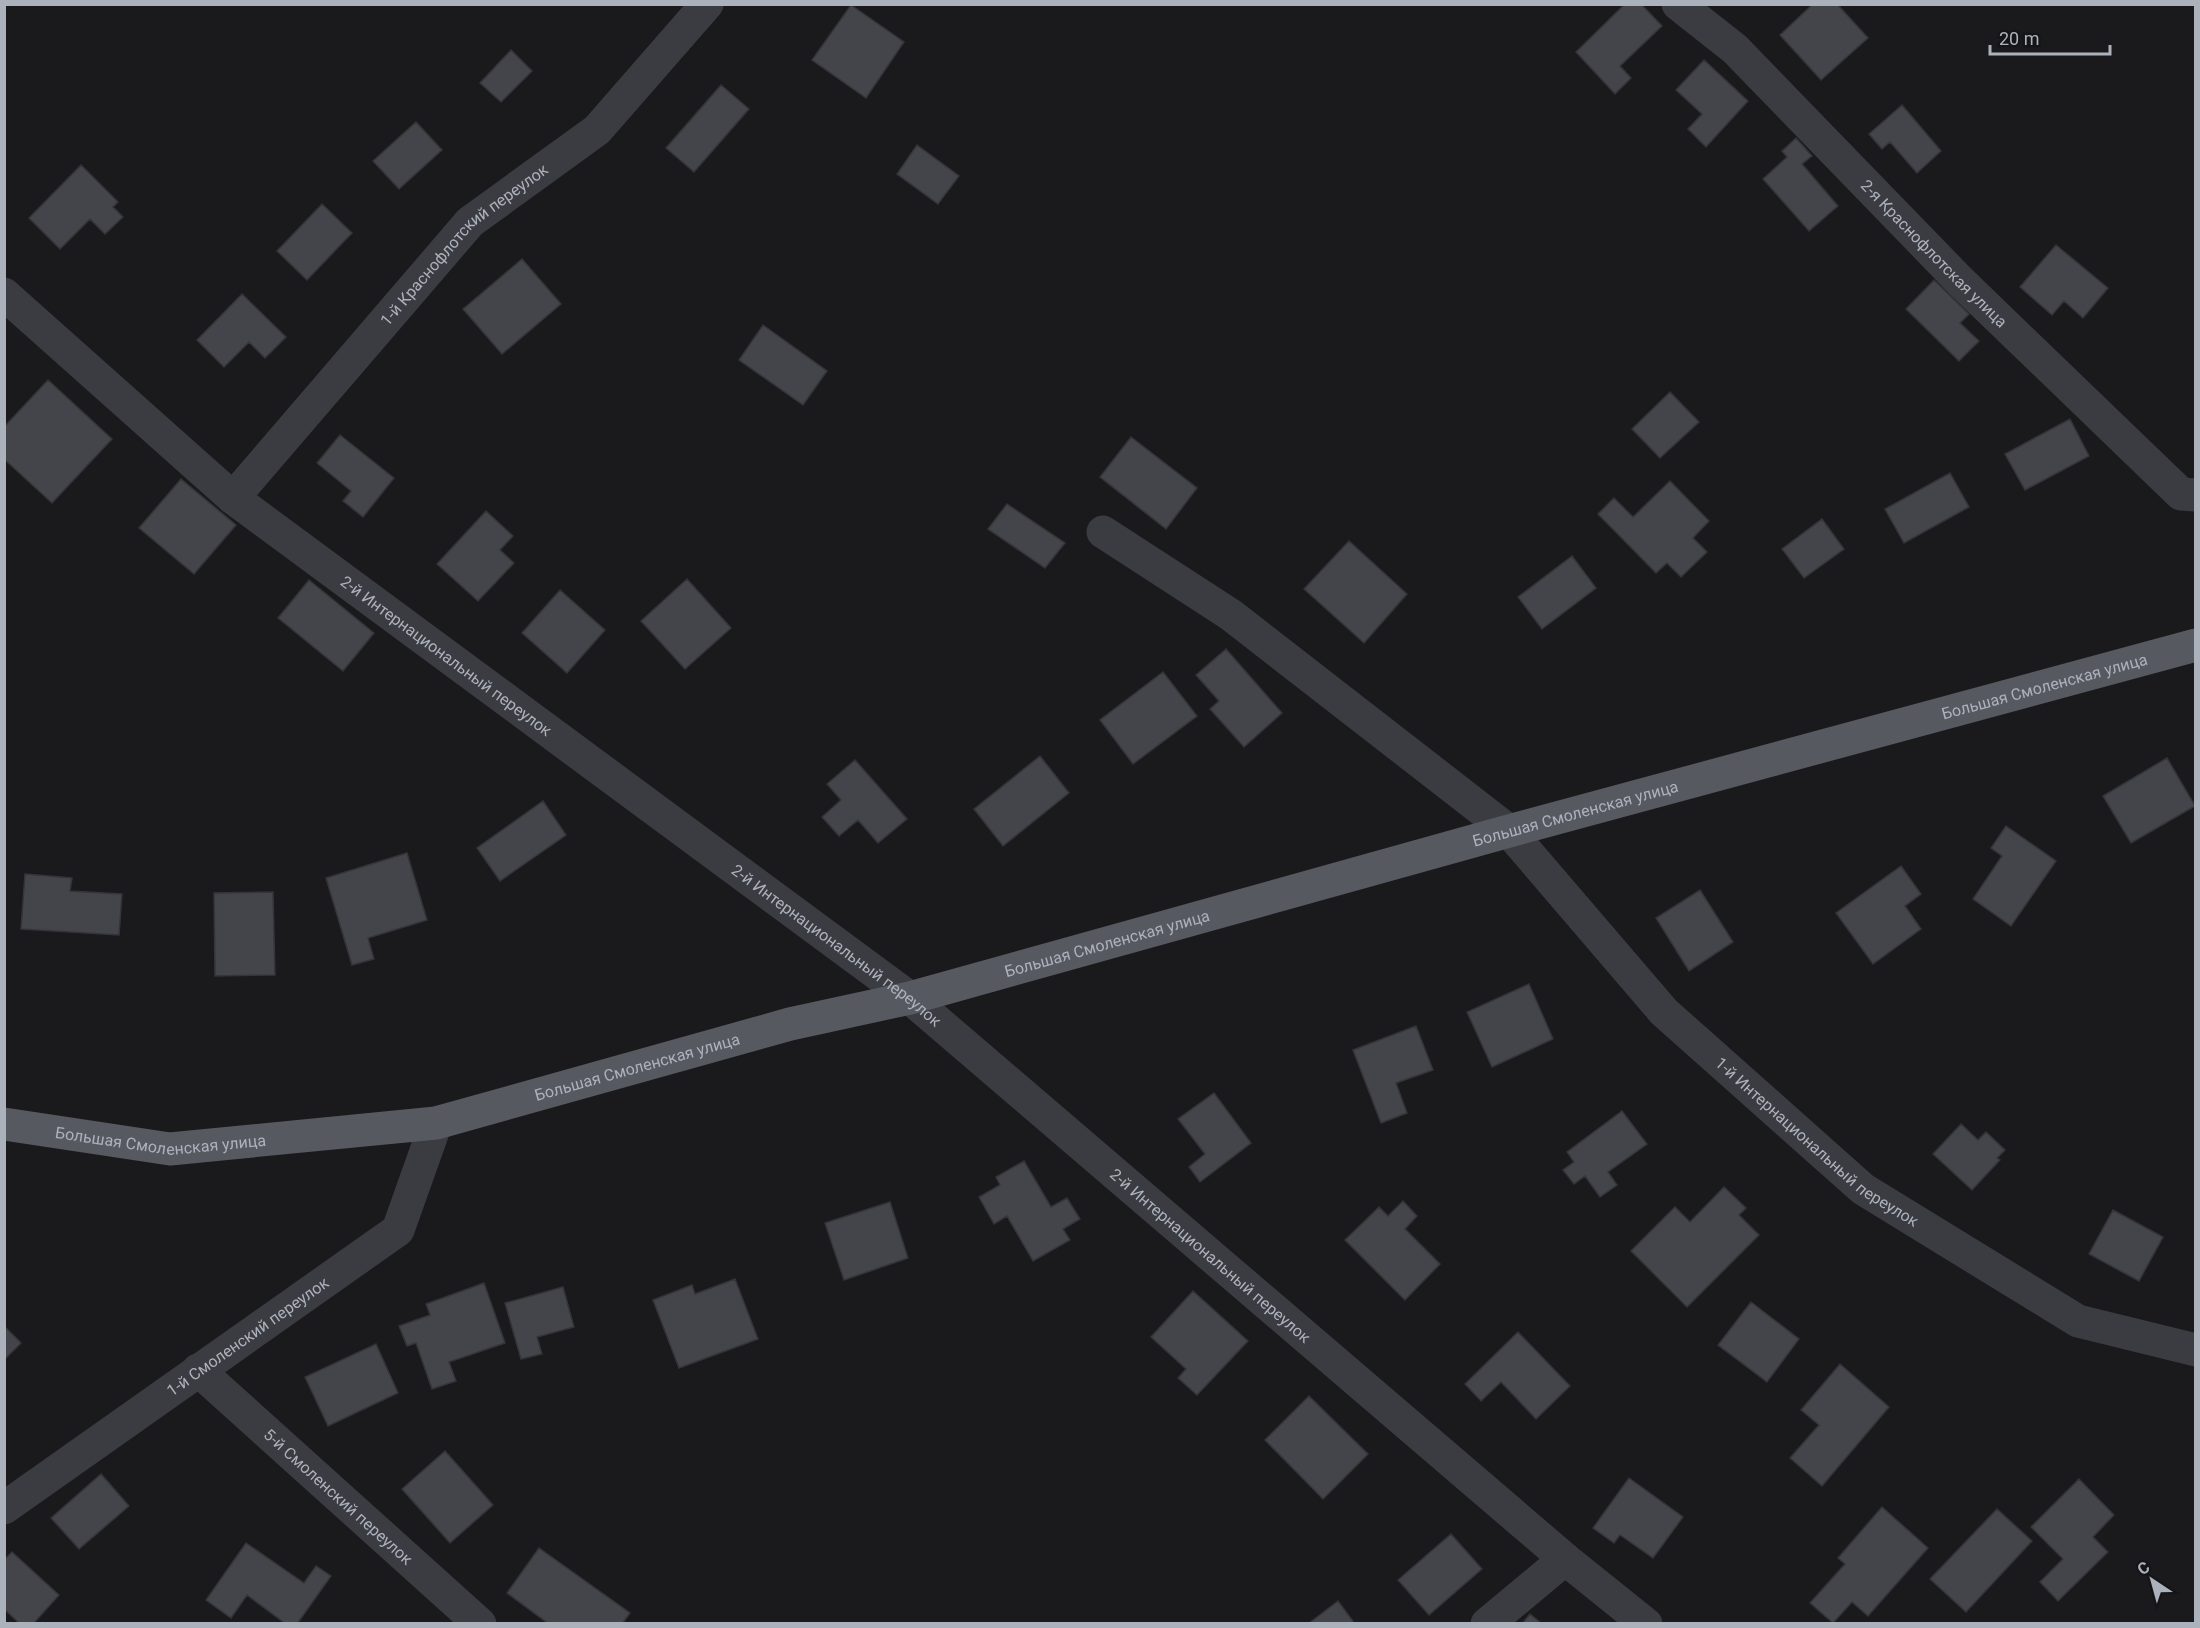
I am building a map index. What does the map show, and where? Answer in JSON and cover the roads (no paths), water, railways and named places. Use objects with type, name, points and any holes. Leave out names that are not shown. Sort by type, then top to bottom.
[{"type":"main road","name":"Большая Смоленская улица","points":[[4,1124],[170,1149],[436,1124],[790,1024],[910,998],[1509,831],[2196,645]]},
{"type":"street","name":"1-й Краснофлотский переулок","points":[[233,498],[470,222],[597,130],[707,4]]},
{"type":"street","name":"2-я Краснофлотская улица","points":[[1678,4],[1735,50],[1960,281],[2181,494],[2196,495]]},
{"type":"street","name":"2-й Интернациональный переулок","points":[[4,294],[233,498],[910,998],[1564,1559],[1646,1623]]},
{"type":"street","name":"1-й Интернациональный переулок","points":[[1104,531],[1231,615],[1509,831],[1664,1012],[1863,1189],[2078,1321],[2196,1350]]},
{"type":"street","name":"1-й Смоленский переулок","points":[[4,1508],[398,1230],[436,1124]]},
{"type":"street","name":"5-й Смоленский переулок","points":[[198,1370],[480,1623]]},
{"type":"street","points":[[1487,1623],[1564,1559]]}]
